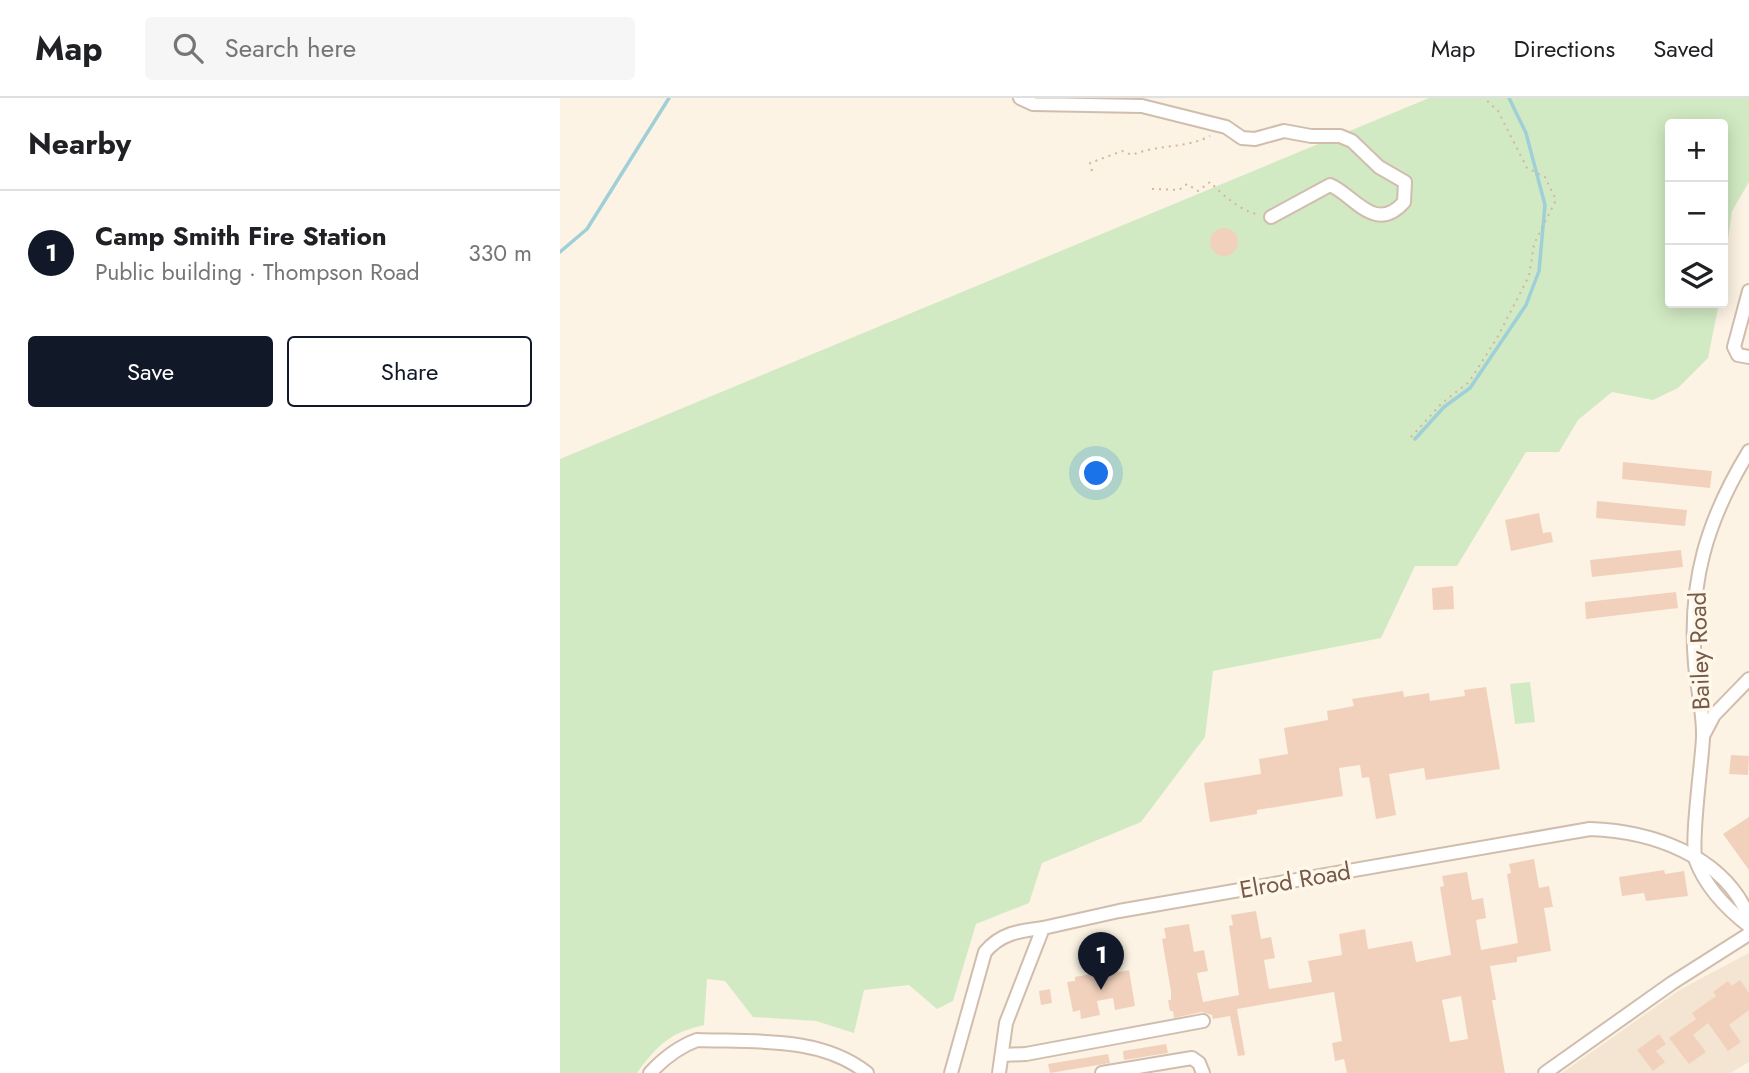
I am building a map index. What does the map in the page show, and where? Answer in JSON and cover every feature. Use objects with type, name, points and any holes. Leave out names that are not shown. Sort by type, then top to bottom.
[{"type":"street","points":[[1020,98],[1033,104],[1142,106],[1226,127],[1242,138],[1255,139],[1284,131],[1311,136],[1340,136],[1352,141],[1379,167],[1405,182],[1404,202],[1392,212],[1381,214],[1365,209],[1330,185],[1271,217]]},
{"type":"street","points":[[1749,291],[1744,324],[1735,351],[1738,355],[1749,357]]},
{"type":"street","name":"Bailey Road","points":[[1695,858],[1703,736],[1695,662],[1696,581],[1707,532],[1730,482],[1749,451]]},
{"type":"street","name":"Bailey Road","points":[[1703,736],[1714,715],[1749,679]]},
{"type":"street","name":"Elrod Road","points":[[951,1073],[985,952],[995,940],[1012,932],[1590,829],[1622,830],[1645,835],[1674,845],[1695,858]]},
{"type":"street","points":[[1695,858],[1717,872],[1745,907],[1749,917]]},
{"type":"street","points":[[1695,858],[1707,883],[1732,913],[1749,926]]},
{"type":"street","points":[[999,1073],[1006,1023],[1043,928]]},
{"type":"street","points":[[1545,1073],[1672,983],[1749,934]]},
{"type":"street","points":[[1002,1055],[1026,1054],[1203,1021]]},
{"type":"street","points":[[650,1073],[664,1058],[697,1040],[813,1047],[834,1052],[867,1073]]},
{"type":"street","points":[[1102,1073],[1192,1058],[1199,1063],[1203,1073]]},
{"type":"path","points":[[1411,437],[1442,403],[1469,382],[1497,338],[1529,276],[1534,244],[1556,201],[1545,177],[1527,168],[1498,111],[1484,98]]},
{"type":"path","points":[[1092,171],[1090,163],[1122,151],[1132,155],[1144,150],[1194,144],[1226,127]]},
{"type":"path","points":[[1152,189],[1179,190],[1187,184],[1198,191],[1210,182],[1225,198],[1247,212],[1271,217]]},
{"type":"shaded area","points":[[1749,953],[1749,1062],[1730,1073],[1562,1073],[1681,989]]},
{"type":"green space","points":[[1429,98],[1749,98],[1749,182],[1732,211],[1728,240],[1728,119],[1665,119],[1665,308],[1718,308],[1708,358],[1678,388],[1653,400],[1612,392],[1578,420],[1559,452],[1526,452],[1457,566],[1415,566],[1381,638],[1213,671],[1205,737],[1141,822],[1042,863],[1029,903],[976,924],[953,1001],[937,1009],[909,985],[864,990],[854,1033],[816,1021],[753,1017],[725,981],[707,979],[704,1025],[666,1041],[637,1073],[560,1073],[560,459]]},
{"type":"green space","points":[[1530,682],[1535,722],[1515,724],[1510,684]]},
{"type":"building","points":[[1224,228],[1234,232],[1238,242],[1234,252],[1224,256],[1214,252],[1210,242],[1214,232]]},
{"type":"building","points":[[1623,462],[1712,471],[1710,488],[1622,479]]},
{"type":"building","points":[[1597,501],[1687,510],[1685,526],[1596,518]]},
{"type":"building","points":[[1539,513],[1543,533],[1551,532],[1553,542],[1511,551],[1505,520]]},
{"type":"building","points":[[1681,550],[1683,567],[1592,577],[1590,560]]},
{"type":"building","points":[[1453,586],[1454,609],[1433,610],[1432,588]]},
{"type":"building","points":[[1676,592],[1678,608],[1586,619],[1585,602]]},
{"type":"building","points":[[1486,687],[1500,769],[1426,780],[1424,768],[1389,774],[1396,815],[1376,819],[1369,777],[1362,778],[1360,765],[1339,768],[1343,796],[1257,810],[1257,814],[1210,822],[1204,783],[1261,774],[1259,759],[1288,754],[1284,728],[1328,720],[1327,711],[1354,706],[1352,699],[1403,691],[1404,697],[1429,693],[1430,701],[1465,696],[1464,690]]},
{"type":"building","points":[[1731,755],[1749,756],[1748,775],[1729,774]]},
{"type":"building","points":[[1749,817],[1749,870],[1723,834]]},
{"type":"building","points":[[1534,859],[1539,888],[1549,886],[1553,907],[1544,908],[1551,951],[1517,957],[1517,962],[1490,966],[1496,1000],[1492,1000],[1505,1073],[1347,1073],[1344,1059],[1335,1061],[1332,1043],[1342,1041],[1334,992],[1237,1009],[1245,1055],[1238,1056],[1230,1016],[1213,1019],[1212,1015],[1202,1012],[1174,1018],[1173,1011],[1170,1011],[1168,1000],[1171,1000],[1171,991],[1162,939],[1166,938],[1164,928],[1189,924],[1194,952],[1204,950],[1208,971],[1197,973],[1203,1002],[1239,995],[1229,926],[1233,925],[1231,915],[1256,911],[1261,939],[1271,937],[1275,958],[1264,960],[1269,989],[1312,982],[1308,961],[1342,955],[1339,934],[1365,929],[1368,949],[1412,941],[1416,962],[1451,955],[1440,887],[1444,886],[1442,876],[1467,872],[1472,900],[1483,898],[1486,918],[1476,920],[1481,950],[1518,943],[1507,874],[1511,873],[1509,864]],"holes":[[[1461,996],[1468,1039],[1450,1042],[1442,1000]]]},
{"type":"building","points":[[1664,870],[1665,874],[1684,871],[1688,896],[1646,901],[1644,893],[1622,896],[1619,877]]},
{"type":"building","points":[[1114,970],[1114,973],[1129,970],[1135,1006],[1115,1010],[1113,998],[1097,1001],[1100,1015],[1081,1019],[1080,1010],[1073,1012],[1067,982],[1075,981],[1075,977]]},
{"type":"building","points":[[1740,980],[1749,993],[1749,1010],[1729,1025],[1741,1042],[1728,1051],[1708,1023],[1693,1035],[1706,1052],[1689,1064],[1669,1038],[1696,1019],[1692,1013],[1716,996],[1713,992],[1728,981],[1732,986]]},
{"type":"building","points":[[1050,989],[1052,1003],[1041,1005],[1039,991]]},
{"type":"building","points":[[1659,1034],[1666,1044],[1656,1051],[1665,1062],[1653,1071],[1637,1050]]},
{"type":"building","points":[[1166,1044],[1168,1053],[1124,1060],[1123,1051]]},
{"type":"building","points":[[1108,1054],[1110,1063],[1050,1073],[1048,1064]]},
{"type":"waterway","points":[[560,252],[587,229],[669,98]]},
{"type":"waterway","points":[[1415,439],[1444,407],[1470,388],[1526,305],[1539,271],[1545,205],[1526,133],[1509,98]]},
{"type":"place","name":"Camp Smith Fire Station","points":[[1101,990]]}]
